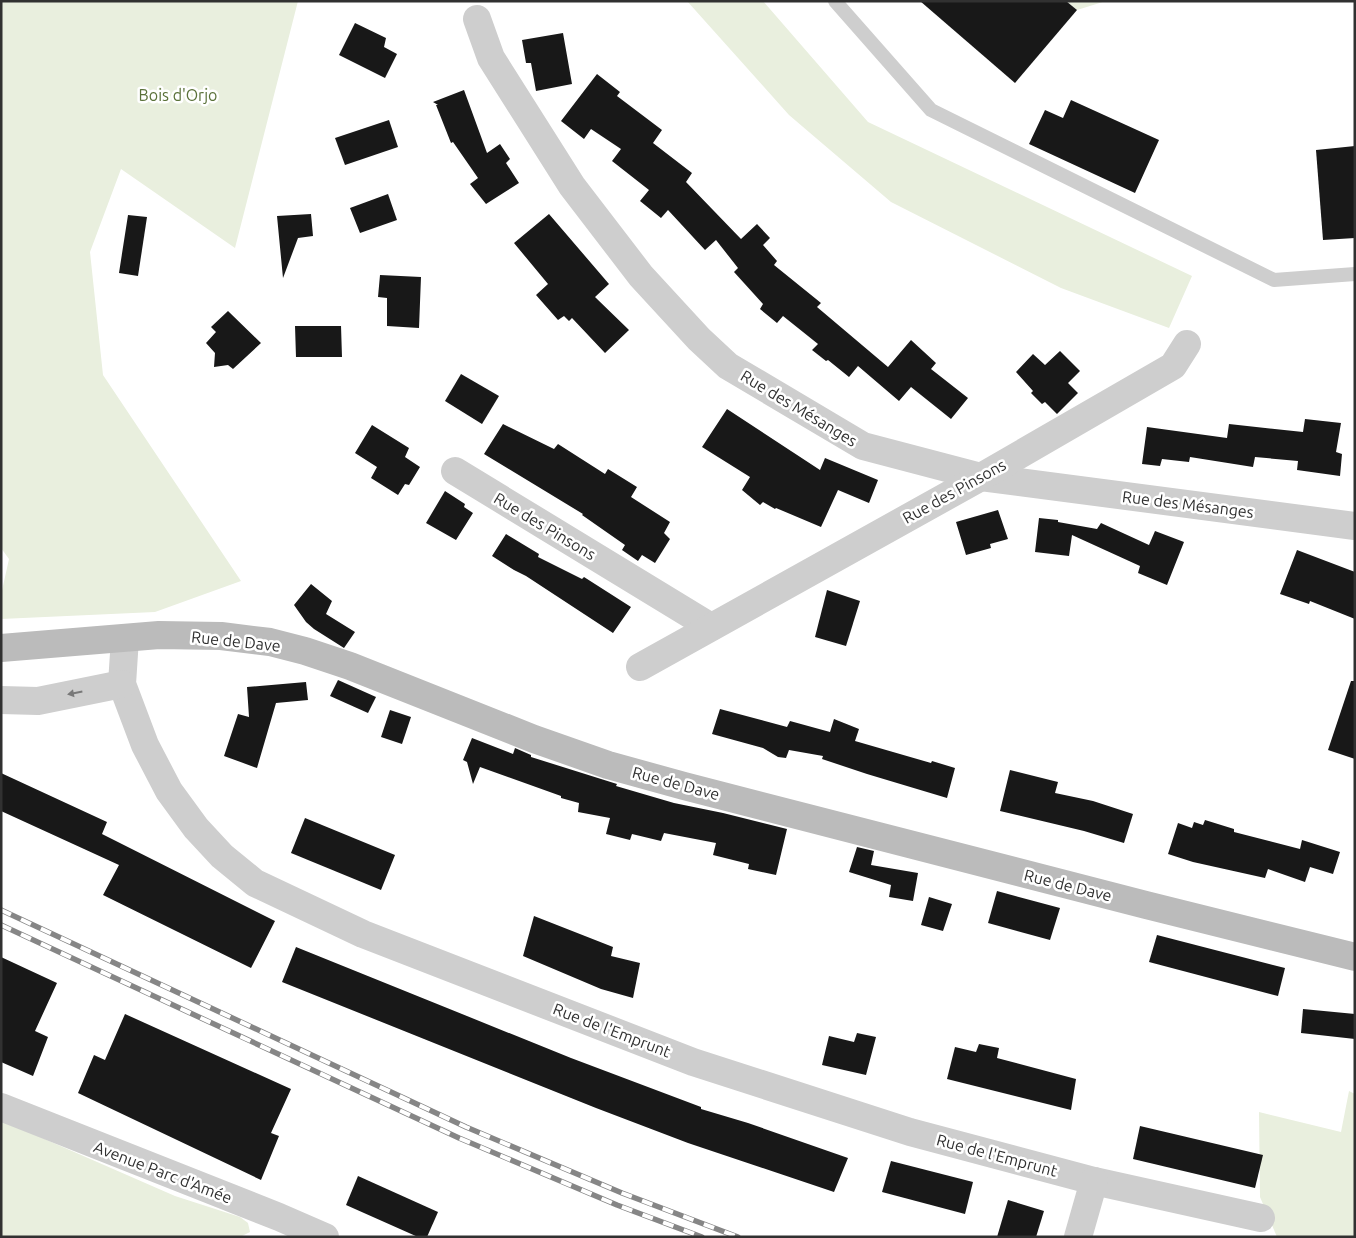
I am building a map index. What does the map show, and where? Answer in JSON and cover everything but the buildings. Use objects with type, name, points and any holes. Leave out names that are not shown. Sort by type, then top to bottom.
[{"type":"main road","name":"Rue de Dave","points":[[1,648],[159,635],[221,636],[270,642],[350,666],[534,739],[618,767],[741,801],[1355,957]]},
{"type":"street","name":"Rue des Mésanges","points":[[478,20],[491,58],[572,186],[641,276],[728,366],[863,446],[980,477],[1355,526]]},
{"type":"street","name":"Rue des Pinsons","points":[[640,667],[980,477],[1173,366],[1187,344]]},
{"type":"street","name":"Rue des Pinsons","points":[[454,471],[712,627]]},
{"type":"street","name":"Rue de l'Emprunt","points":[[125,638],[122,684],[145,745],[169,791],[196,828],[222,856],[255,883],[363,934],[693,1062],[910,1132],[1094,1181],[1261,1218]]},
{"type":"street","points":[[1,700],[38,701],[122,684]]},
{"type":"street","name":"Avenue Parc d'Amée","points":[[1,1107],[275,1227],[325,1237]]},
{"type":"street","points":[[1078,1237],[1094,1181]]},
{"type":"lane","points":[[835,1],[931,110],[1274,280],[1355,274]]},
{"type":"green space","name":"Bois d'Orjo","points":[[1,1],[298,1],[235,248],[121,169],[90,252],[103,375],[241,581],[155,612],[1,619],[1,595],[9,559],[1,548]]},
{"type":"green space","points":[[687,1],[763,1],[868,122],[1192,276],[1169,328],[1061,288],[891,202],[789,115]]},
{"type":"green space","points":[[1066,1],[1106,1],[1077,10]]},
{"type":"green space","points":[[1349,1091],[1355,1094],[1355,1237],[1277,1237],[1260,1197],[1259,1112],[1341,1132]]},
{"type":"green space","points":[[1,1120],[175,1196],[240,1217],[248,1223],[250,1232],[240,1237],[1,1237]]},
{"type":"railway","points":[[1,910],[466,1127],[622,1193],[738,1237]]},
{"type":"railway","points":[[1,925],[459,1138],[617,1205],[702,1237]]}]
